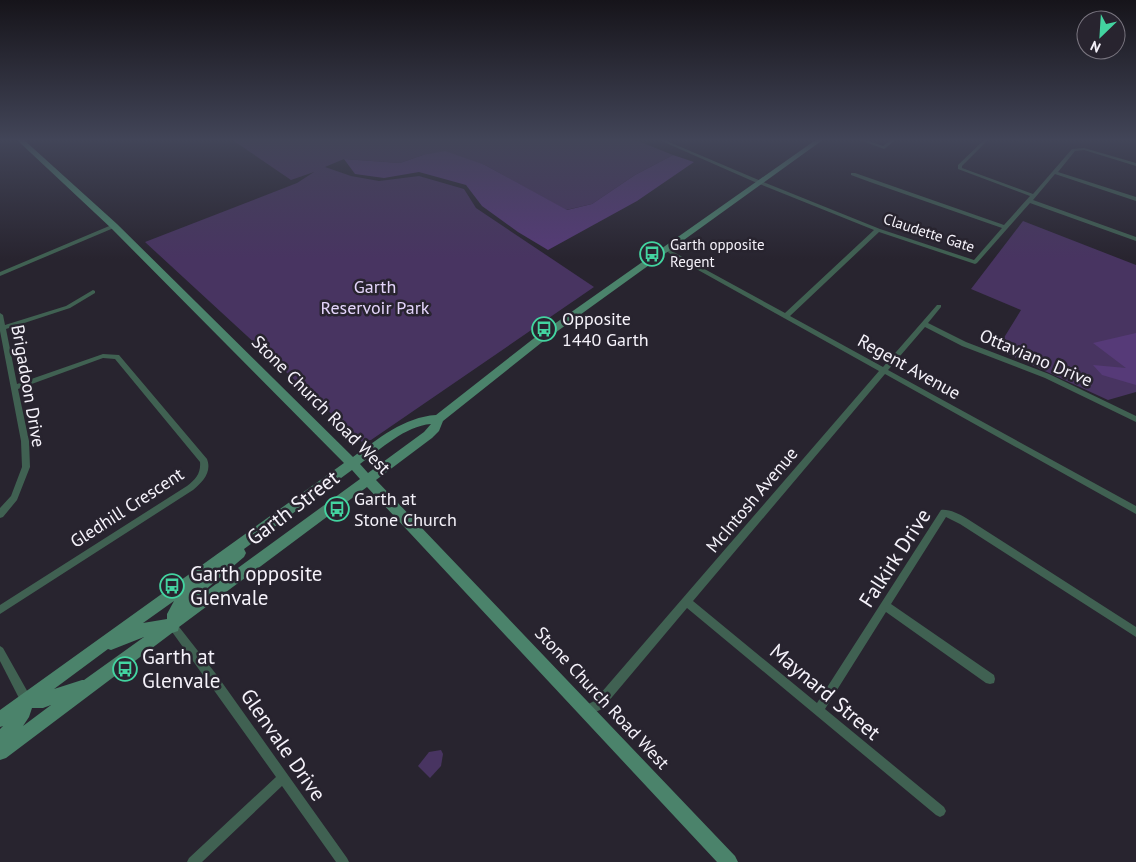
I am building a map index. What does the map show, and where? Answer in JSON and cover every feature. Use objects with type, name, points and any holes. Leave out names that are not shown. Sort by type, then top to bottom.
[{"type":"main road","name":"Stone Church Road West","points":[[63,179],[114,226],[352,463],[730,862]]},
{"type":"main road","name":"Garth Street","points":[[0,752],[173,626],[428,435],[435,428],[438,419],[537,341],[763,179]]},
{"type":"main road","name":"Garth Street","points":[[0,719],[352,463],[413,422],[438,419]]},
{"type":"main road","points":[[77,663],[111,643],[144,629],[160,625],[173,626],[174,614],[180,603],[287,510]]},
{"type":"main road","points":[[0,741],[24,712],[26,700],[42,700],[68,693],[100,680]]},
{"type":"street","name":"Claudette Gate","points":[[753,179],[878,230],[975,262],[1048,179]]},
{"type":"street","points":[[867,179],[1006,228]]},
{"type":"street","points":[[985,179],[1136,239]]},
{"type":"street","points":[[1076,179],[1136,199]]},
{"type":"street","points":[[0,274],[114,226]]},
{"type":"street","points":[[786,316],[878,230]]},
{"type":"street","name":"Regent Avenue","points":[[667,249],[1136,510]]},
{"type":"street","points":[[3,328],[68,306],[93,292]]},
{"type":"street","name":"McIntosh Avenue","points":[[587,711],[598,705],[939,306]]},
{"type":"street","name":"Brigadoon Drive","points":[[0,315],[25,441],[26,467],[14,498],[0,514]]},
{"type":"street","name":"Ottaviano Drive","points":[[925,324],[964,344],[1047,376],[1136,419]]},
{"type":"street","name":"Gledhill Crescent","points":[[0,610],[190,488],[202,477],[205,468],[204,461],[157,403],[117,357],[113,355],[103,356],[14,388]]},
{"type":"street","name":"Falkirk Drive","points":[[818,711],[937,526],[942,515],[947,513],[963,521],[1136,632]]},
{"type":"street","name":"Maynard Street","points":[[687,602],[940,811]]},
{"type":"street","points":[[886,606],[990,679]]},
{"type":"street","name":"Glenvale Drive","points":[[173,626],[343,862]]},
{"type":"street","points":[[0,651],[26,700]]},
{"type":"street","points":[[193,862],[283,778]]},
{"type":"green space","name":"Garth Reservoir Park","points":[[303,179],[369,179],[379,181],[430,179],[464,189],[476,208],[594,287],[371,440],[362,442],[145,242]]},
{"type":"green space","name":"Garth Reservoir Park","points":[[511,179],[629,179],[592,204],[566,210]]},
{"type":"green space","points":[[1023,221],[1136,265],[1136,392],[1108,400],[997,349],[1021,310],[971,289]]},
{"type":"green space","points":[[441,750],[443,754],[441,766],[430,778],[418,766],[429,752]]},
{"type":"shaded area","points":[[445,179],[511,179],[567,210],[592,204],[629,179],[669,179],[637,201],[548,250],[518,232],[482,206],[466,185]]},
{"type":"shaded area","points":[[1136,333],[1136,385],[1102,375],[1093,365],[1126,368],[1093,343]]},
{"type":"place","name":"Garth opposite Regent","points":[[652,254]]},
{"type":"place","name":"Opposite 1440 Garth","points":[[544,329]]},
{"type":"place","name":"Garth at Stone Church","points":[[337,509]]},
{"type":"place","name":"Garth opposite Glenvale","points":[[172,586]]},
{"type":"place","name":"Garth at Glenvale","points":[[125,669]]}]
